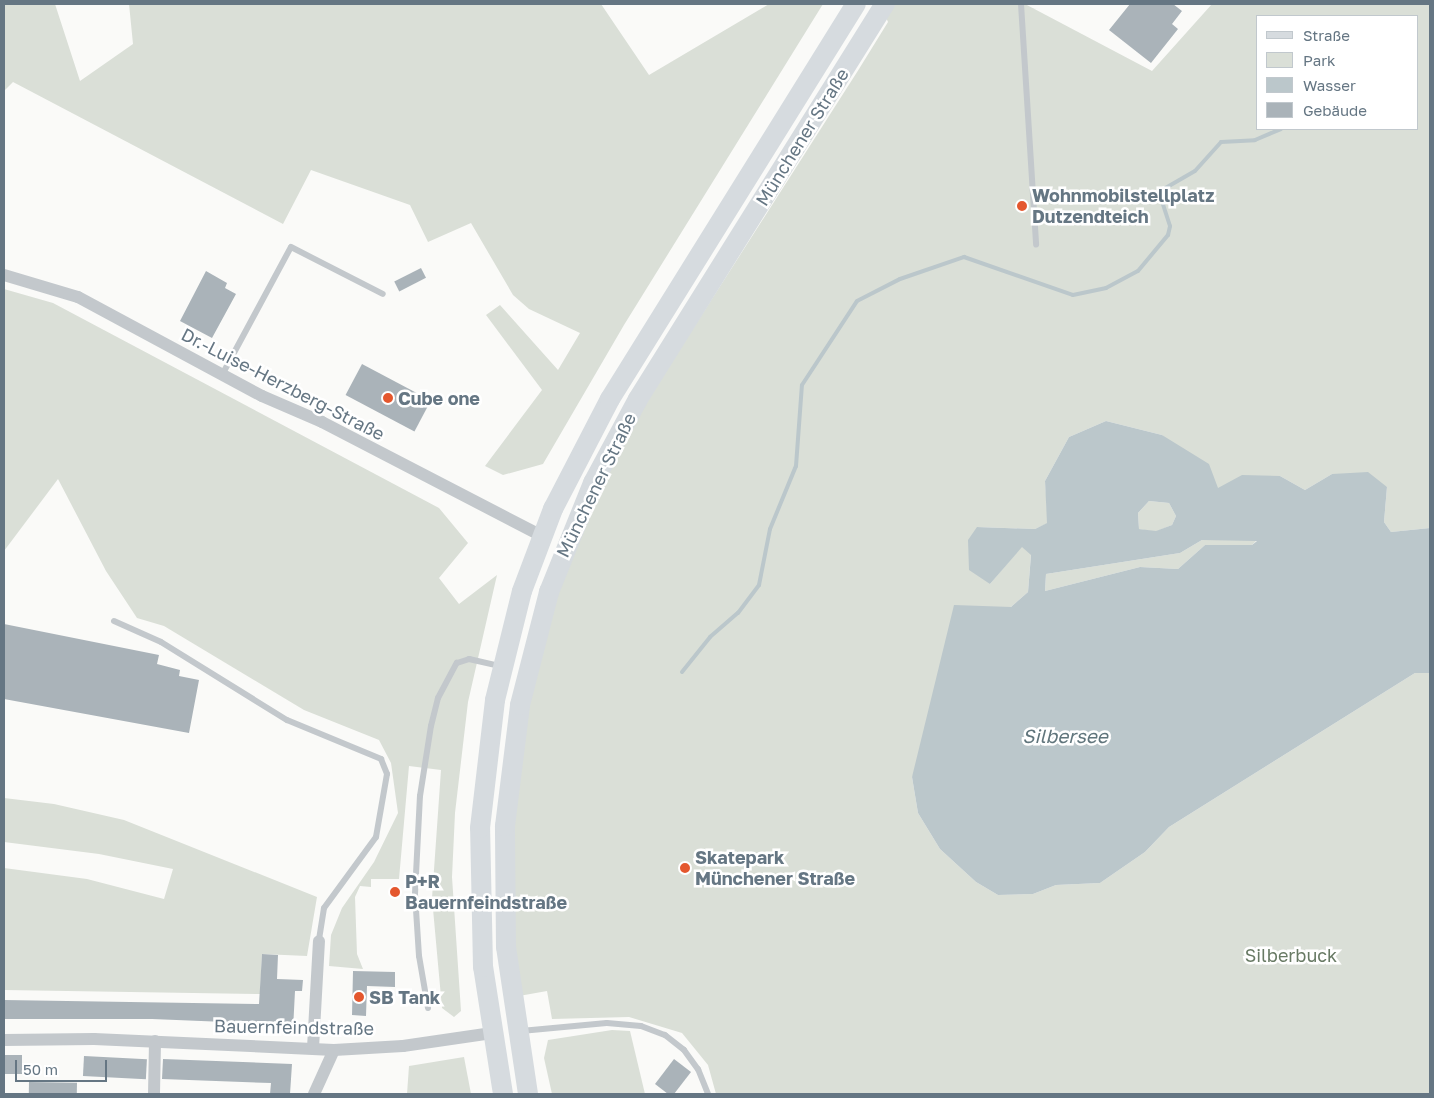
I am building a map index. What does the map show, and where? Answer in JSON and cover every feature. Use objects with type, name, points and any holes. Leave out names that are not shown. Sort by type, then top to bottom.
[{"type":"main road","name":"Münchener Straße","points":[[503,1094],[492,1033],[479,910],[483,788],[502,667],[542,536],[579,454],[628,367],[856,4]]},
{"type":"main road","name":"Münchener Straße","points":[[528,1094],[517,1032],[505,920],[505,826],[514,738],[534,641],[564,549],[599,471],[648,383],[882,10]]},
{"type":"main road","points":[[542,536],[564,549]]},
{"type":"main road","points":[[479,910],[493,922],[505,920]]},
{"type":"main road","points":[[492,1033],[517,1032]]},
{"type":"street","points":[[882,10],[895,4]]},
{"type":"street","name":"Dr.-Luise-Herzberg-Straße","points":[[4,275],[78,297],[222,375],[542,536]]},
{"type":"street","points":[[313,1048],[319,942]]},
{"type":"street","name":"Bauernfeindstraße","points":[[4,1040],[155,1041],[334,1050],[403,1046],[492,1033]]},
{"type":"street","points":[[154,1094],[155,1041]]},
{"type":"street","points":[[314,1094],[334,1050]]},
{"type":"lane","points":[[1021,4],[1036,245]]},
{"type":"lane","points":[[222,375],[291,247],[383,294]]},
{"type":"lane","points":[[114,621],[161,642],[287,720],[381,759],[387,774],[376,837],[324,908],[319,942]]},
{"type":"lane","points":[[428,1008],[419,956],[416,894],[420,796],[431,726],[438,698],[457,663],[469,659],[502,667]]},
{"type":"lane","points":[[517,1032],[607,1023],[641,1026],[666,1035],[684,1050],[698,1069],[708,1094]]},
{"type":"green space","points":[[4,4],[55,4],[80,81],[133,44],[129,4],[601,4],[649,75],[769,4],[823,4],[624,325],[543,464],[503,475],[485,466],[542,390],[486,315],[500,305],[558,370],[580,333],[529,309],[513,295],[471,223],[428,242],[410,205],[311,170],[283,224],[13,82],[4,91]]},
{"type":"green space","name":"Silberbuck","points":[[892,4],[1025,4],[1152,71],[1212,4],[1430,4],[1430,528],[1391,532],[1384,522],[1387,487],[1332,474],[1305,490],[1280,476],[1218,489],[1162,435],[1106,421],[1069,437],[1045,481],[1048,523],[1035,529],[978,527],[990,584],[1022,546],[1031,554],[1028,592],[1011,607],[912,777],[918,813],[940,849],[976,882],[998,895],[1033,894],[1056,885],[1100,883],[1145,852],[1169,827],[1415,673],[1430,673],[1430,1094],[716,1094],[708,1065],[682,1033],[629,1017],[552,1019],[547,991],[519,996],[509,908],[515,772],[553,597],[623,438],[888,22],[885,15]]},
{"type":"green space","points":[[4,289],[53,303],[439,508],[468,543],[439,578],[459,604],[497,575],[468,702],[455,813],[452,877],[461,1011],[454,1017],[442,1008],[432,898],[441,770],[409,766],[399,879],[371,879],[371,887],[360,886],[355,897],[357,954],[363,969],[329,966],[331,935],[342,908],[374,862],[398,813],[391,763],[379,740],[304,710],[164,626],[137,618],[106,571],[58,479],[4,551]]},
{"type":"green space","points":[[1149,501],[1169,503],[1176,516],[1172,525],[1155,532],[1139,529],[1138,513]]},
{"type":"green space","points":[[1202,540],[1257,540],[1252,545],[1205,545],[1178,569],[1140,567],[1045,591],[1046,574],[1180,553]]},
{"type":"green space","points":[[4,798],[54,804],[124,820],[317,897],[307,956],[262,954],[260,994],[4,990],[4,868],[87,879],[164,899],[173,869],[99,854],[4,842]]},
{"type":"green space","points":[[612,1030],[630,1031],[645,1094],[552,1094],[544,1058],[548,1040]]},
{"type":"green space","points":[[464,1057],[471,1094],[407,1094],[409,1066]]},
{"type":"water","name":"Silbersee","points":[[1106,421],[1162,435],[1209,464],[1218,488],[1242,475],[1280,476],[1305,490],[1332,474],[1368,472],[1387,487],[1384,522],[1391,532],[1430,528],[1430,673],[1415,673],[1169,827],[1145,852],[1100,883],[1056,885],[1033,894],[998,895],[976,882],[940,849],[918,813],[912,777],[954,605],[1011,607],[1028,592],[1031,555],[1022,547],[990,584],[969,570],[968,540],[977,527],[1035,529],[1047,523],[1045,481],[1069,437]],"holes":[[[1149,501],[1169,503],[1176,516],[1172,525],[1156,531],[1139,529],[1138,513]],[[1202,540],[1257,541],[1252,545],[1205,545],[1178,569],[1140,567],[1045,591],[1046,574],[1180,553]]]},
{"type":"building","points":[[1130,4],[1173,4],[1182,11],[1172,24],[1178,29],[1151,63],[1109,30]]},
{"type":"building","points":[[421,268],[426,278],[399,291],[394,282]]},
{"type":"building","points":[[206,271],[227,283],[225,288],[236,294],[212,338],[180,321]]},
{"type":"building","name":"Cube one","points":[[362,364],[431,401],[414,432],[346,395]]},
{"type":"building","points":[[4,624],[159,655],[157,664],[180,670],[179,676],[199,680],[189,733],[4,699]]},
{"type":"building","points":[[262,954],[278,955],[277,979],[303,980],[302,991],[295,991],[293,1030],[274,1029],[274,1024],[152,1019],[4,1019],[4,1000],[259,1004]]},
{"type":"building","points":[[353,971],[395,972],[395,987],[367,986],[366,1016],[352,1015]]},
{"type":"building","points":[[4,1055],[22,1055],[22,1074],[4,1074]]},
{"type":"building","points":[[84,1056],[147,1059],[146,1079],[83,1076]]},
{"type":"building","points":[[163,1059],[292,1064],[290,1094],[270,1094],[271,1083],[162,1079]]},
{"type":"building","points":[[674,1059],[691,1072],[674,1094],[668,1094],[655,1084]]},
{"type":"building","points":[[29,1082],[77,1083],[77,1094],[29,1094]]},
{"type":"waterway","points":[[682,672],[710,637],[738,613],[759,585],[770,529],[796,466],[802,385],[857,301],[900,279],[964,257],[1073,295],[1106,288],[1138,271],[1168,235],[1170,226],[1161,199],[1162,190],[1195,171],[1221,142],[1255,140],[1279,130]]},
{"type":"place","name":"Wohnmobilstellplatz Dutzendteich","points":[[1022,206]]},
{"type":"place","name":"Cube one","points":[[388,398]]},
{"type":"place","name":"Skatepark Münchener Straße","points":[[685,868]]},
{"type":"place","name":"P+R Bauernfeindstraße","points":[[395,892]]},
{"type":"place","name":"SB Tank","points":[[359,997]]}]
